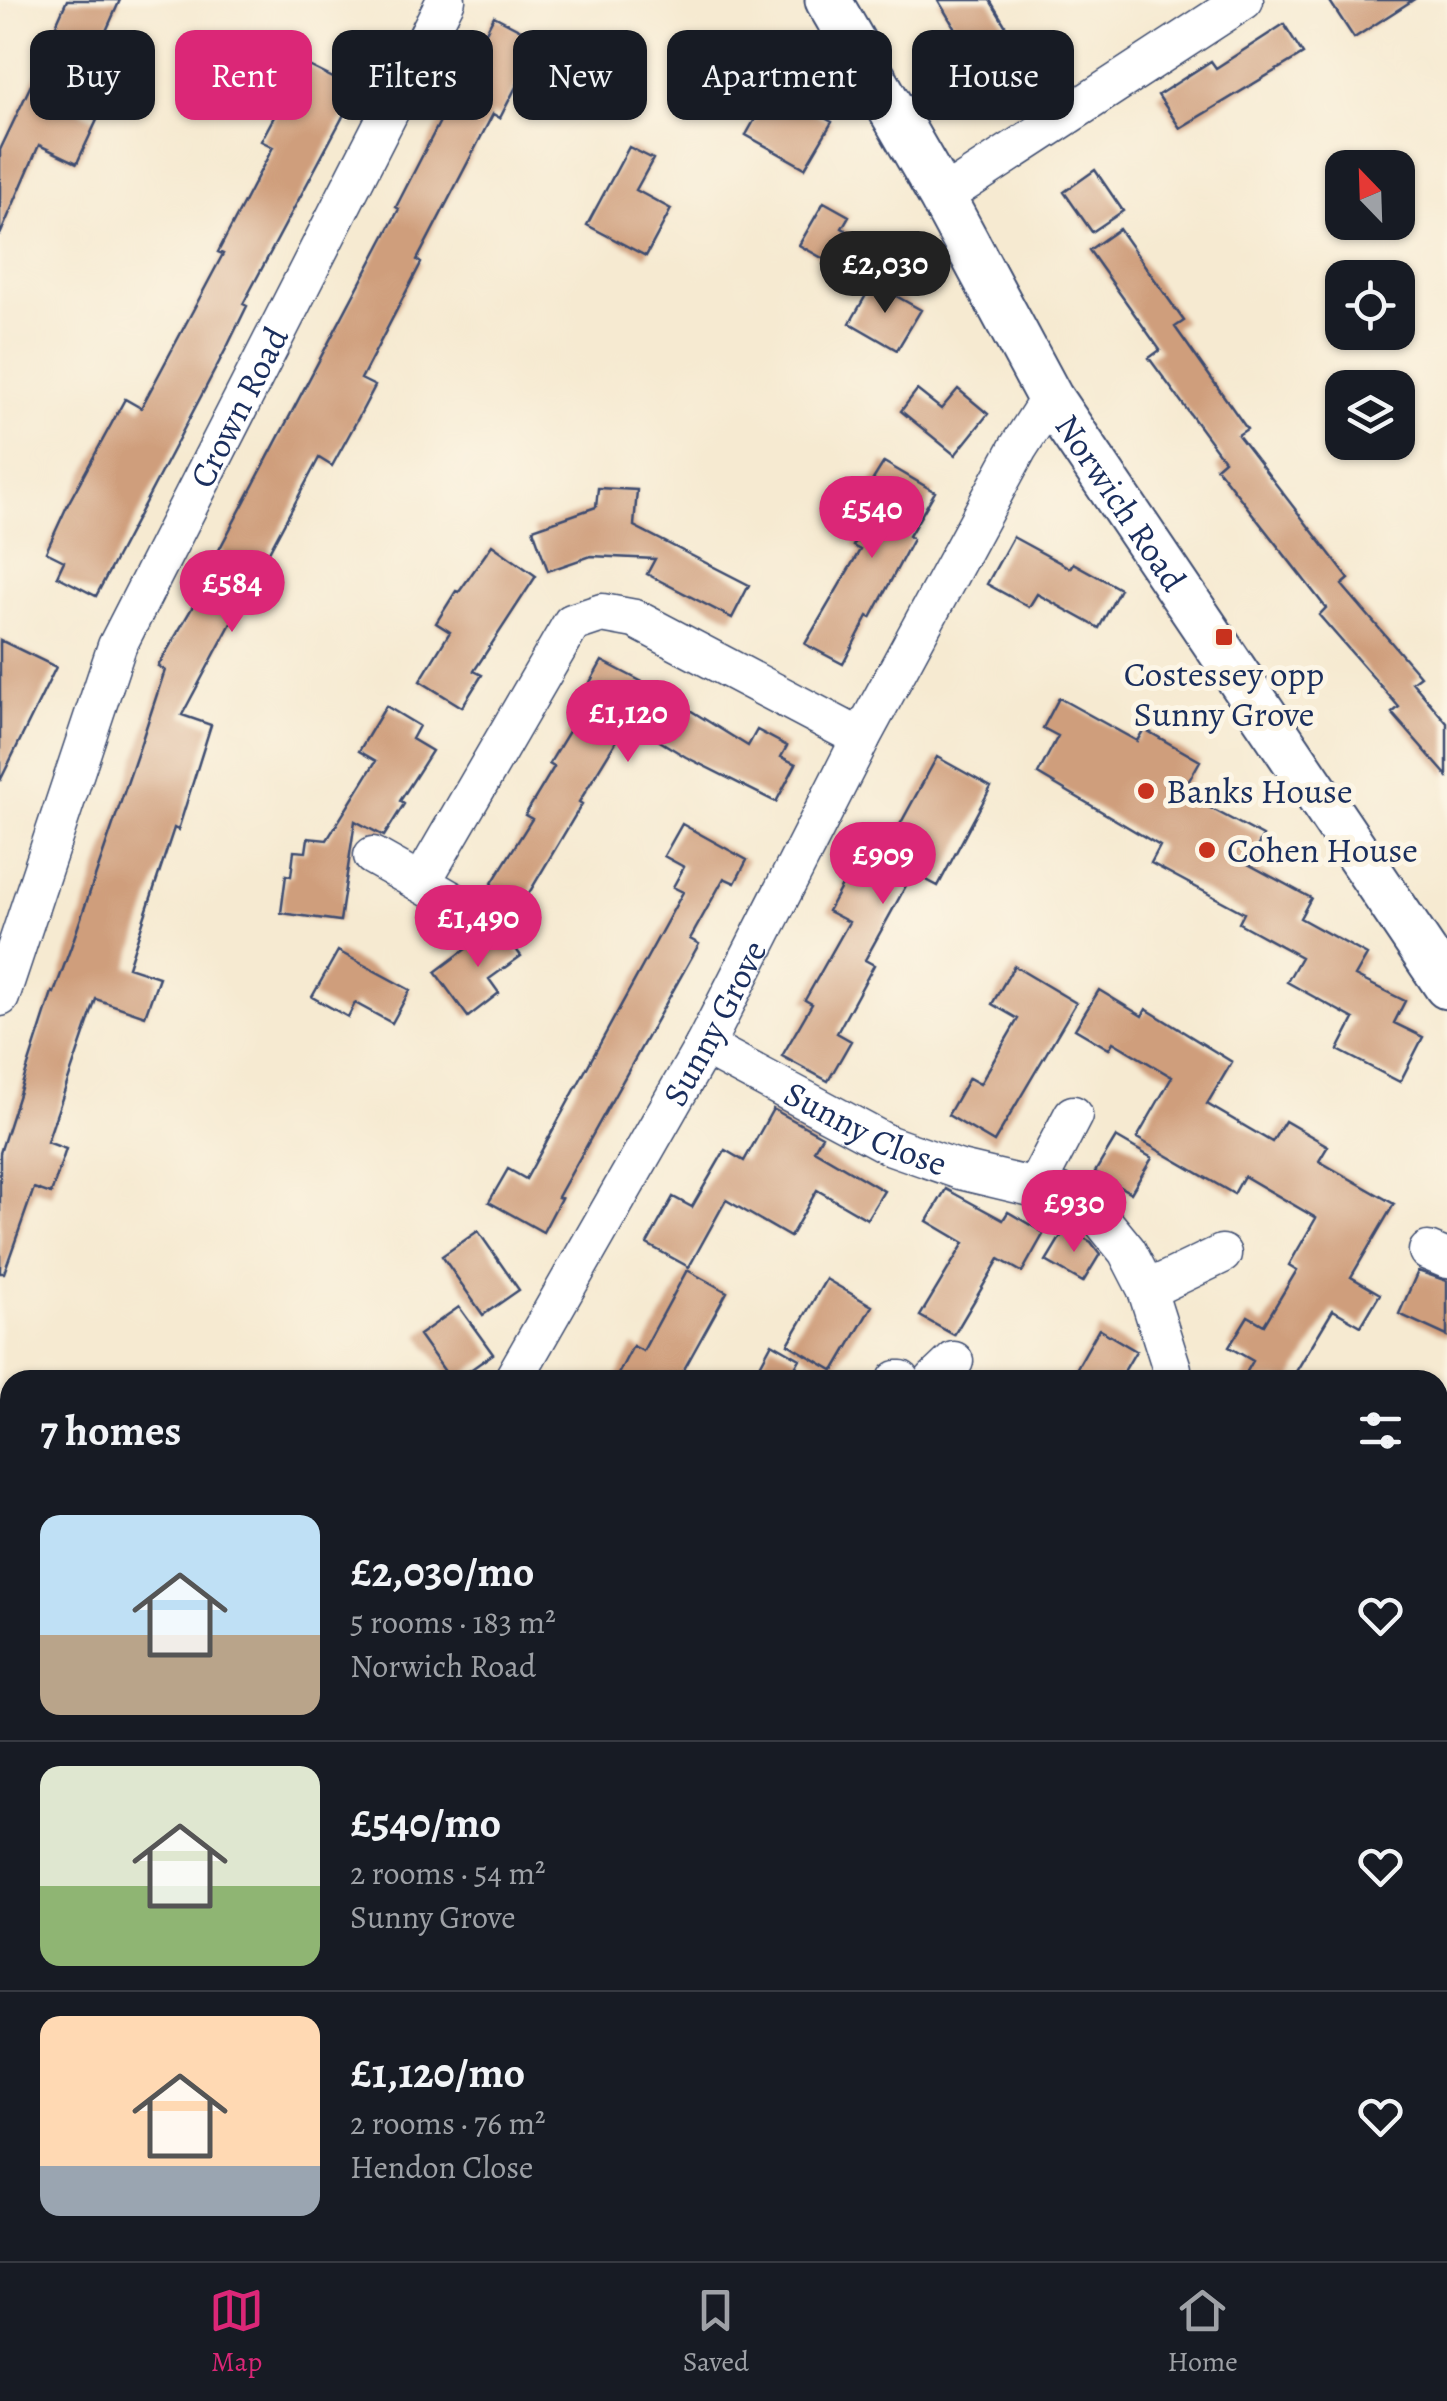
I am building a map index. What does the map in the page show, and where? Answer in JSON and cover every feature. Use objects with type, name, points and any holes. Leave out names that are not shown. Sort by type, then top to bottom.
[{"type":"street","name":"Crown Road","points":[[0,997],[117,646],[446,0]]},
{"type":"street","name":"Norwich Road","points":[[828,0],[942,197],[1050,398],[1447,986]]},
{"type":"street","points":[[942,197],[1244,0]]},
{"type":"street","name":"Sunny Grove","points":[[518,1370],[704,1046],[861,738],[1018,448],[1050,398]]},
{"type":"street","points":[[422,883],[572,623],[602,613],[635,619],[861,738]]},
{"type":"street","points":[[374,856],[473,913]]},
{"type":"street","name":"Sunny Close","points":[[704,1046],[890,1146],[960,1170],[1062,1194],[1096,1214],[1127,1251],[1147,1290],[1172,1370]]},
{"type":"street","points":[[1036,1186],[1073,1115]]},
{"type":"street","points":[[1147,1290],[1222,1254]]},
{"type":"building","points":[[67,0],[120,0],[107,30],[55,27]]},
{"type":"building","points":[[938,0],[990,0],[1008,30],[956,30]]},
{"type":"building","points":[[1329,0],[1413,0],[1354,38]]},
{"type":"building","points":[[494,16],[521,30],[513,30],[513,93],[500,118],[493,114],[493,30],[487,30]]},
{"type":"building","points":[[1284,24],[1303,54],[1180,128],[1158,95],[1211,61],[1216,68]]},
{"type":"building","points":[[312,68],[332,78],[332,120],[341,120],[96,596],[57,576],[64,561],[46,552],[125,399],[141,408],[223,254],[218,252],[273,147],[261,141],[272,120],[312,120]]},
{"type":"building","points":[[30,87],[30,120],[97,120],[77,163],[39,145],[0,235],[0,150]]},
{"type":"building","points":[[441,120],[490,120],[361,379],[375,386],[332,466],[319,458],[182,715],[211,725],[128,967],[159,977],[145,1016],[96,999],[47,1142],[66,1149],[51,1194],[34,1188],[4,1273],[0,1273],[0,1153],[165,670],[158,666],[224,553],[219,550],[399,209],[396,207]]},
{"type":"building","points":[[754,120],[832,122],[805,168],[746,135]]},
{"type":"building","points":[[629,147],[653,159],[636,190],[671,209],[646,256],[587,225]]},
{"type":"building","points":[[1095,170],[1123,211],[1092,232],[1064,192]]},
{"type":"building","points":[[824,202],[849,216],[842,228],[858,237],[840,268],[799,245]]},
{"type":"building","points":[[1119,229],[1184,321],[1175,327],[1247,429],[1238,435],[1349,579],[1342,585],[1420,676],[1412,682],[1447,723],[1447,776],[1392,713],[1399,707],[1319,615],[1326,608],[1216,467],[1224,460],[1149,358],[1160,350],[1089,250]]},
{"type":"building","points":[[873,283],[921,310],[897,350],[850,323]]},
{"type":"building","points":[[958,389],[988,414],[955,455],[901,411],[917,390],[941,409]]},
{"type":"building","points":[[884,462],[935,492],[843,664],[805,644],[860,550],[853,546],[878,503],[864,494]]},
{"type":"building","points":[[598,488],[637,490],[634,526],[749,585],[732,618],[647,574],[655,559],[591,556],[548,571],[533,529],[596,507]]},
{"type":"building","points":[[1013,537],[1120,589],[1099,628],[1037,594],[1029,607],[987,584]]},
{"type":"building","points":[[492,545],[536,576],[474,671],[482,675],[462,707],[420,681],[450,632],[436,623]]},
{"type":"building","points":[[0,640],[56,667],[0,781]]},
{"type":"building","points":[[602,661],[748,746],[757,730],[787,746],[781,757],[796,764],[776,802],[686,757],[628,722],[519,910],[487,891],[532,819],[525,815],[554,767],[549,764],[585,705],[579,702]]},
{"type":"building","points":[[1059,698],[1137,741],[1144,729],[1200,761],[1182,793],[1263,836],[1248,864],[1311,898],[1300,918],[1367,955],[1355,976],[1405,1001],[1394,1023],[1423,1037],[1400,1082],[1338,1050],[1354,1019],[1287,982],[1301,957],[1239,923],[1244,913],[1151,863],[1160,846],[1038,774],[1058,736],[1043,728]]},
{"type":"building","points":[[386,706],[419,726],[412,739],[432,751],[400,801],[404,804],[384,836],[355,821],[340,921],[281,913],[294,851],[306,852],[308,838],[327,840],[376,761],[359,751]]},
{"type":"building","points":[[937,757],[991,787],[938,886],[913,873],[865,960],[874,965],[837,1033],[851,1041],[828,1081],[782,1056],[812,1004],[805,1000],[849,922],[828,911],[855,862],[874,872]]},
{"type":"building","points":[[682,824],[747,860],[735,883],[724,878],[690,939],[699,944],[558,1197],[561,1198],[543,1232],[489,1202],[508,1169],[526,1179],[683,892],[673,887],[684,867],[664,856]]},
{"type":"building","points":[[498,925],[521,956],[489,979],[499,993],[468,1017],[435,972]]},
{"type":"building","points":[[338,951],[410,990],[392,1023],[355,1003],[348,1017],[312,997]]},
{"type":"building","points":[[1014,966],[1076,1003],[994,1142],[948,1115],[969,1078],[980,1084],[1018,1019],[992,1004]]},
{"type":"building","points":[[1099,990],[1142,1016],[1146,1009],[1232,1062],[1207,1104],[1272,1142],[1285,1121],[1328,1146],[1319,1161],[1394,1204],[1351,1277],[1380,1294],[1361,1326],[1333,1310],[1297,1370],[1248,1370],[1253,1361],[1229,1347],[1248,1316],[1264,1325],[1297,1270],[1289,1265],[1316,1218],[1244,1176],[1234,1194],[1137,1138],[1172,1077],[1113,1042],[1109,1049],[1075,1029]]},
{"type":"building","points":[[773,1109],[822,1136],[814,1150],[884,1191],[867,1219],[817,1190],[790,1237],[726,1200],[689,1267],[647,1244],[673,1197],[692,1207],[725,1150],[744,1161]]},
{"type":"building","points":[[1116,1137],[1152,1158],[1131,1193],[1095,1172]]},
{"type":"building","points":[[946,1189],[1003,1220],[1008,1212],[1044,1233],[1022,1272],[999,1259],[954,1335],[920,1316],[964,1243],[927,1221]]},
{"type":"building","points":[[1066,1228],[1091,1242],[1100,1254],[1083,1282],[1046,1261]]},
{"type":"building","points":[[478,1231],[519,1290],[483,1315],[442,1256]]},
{"type":"building","points":[[687,1270],[727,1292],[684,1370],[620,1370],[633,1346],[643,1351]]},
{"type":"building","points":[[1418,1271],[1447,1281],[1447,1336],[1399,1314]]},
{"type":"building","points":[[826,1279],[872,1306],[835,1370],[788,1344]]},
{"type":"building","points":[[459,1307],[493,1354],[470,1370],[444,1370],[419,1335]]},
{"type":"building","points":[[1099,1329],[1136,1351],[1125,1370],[1076,1370]]},
{"type":"building","points":[[772,1343],[800,1359],[794,1370],[758,1369]]},
{"type":"place","name":"Costessey opp Sunny Grove","points":[[1224,637]]},
{"type":"place","name":"Banks House","points":[[1146,791]]},
{"type":"place","name":"Cohen House","points":[[1207,850]]}]
